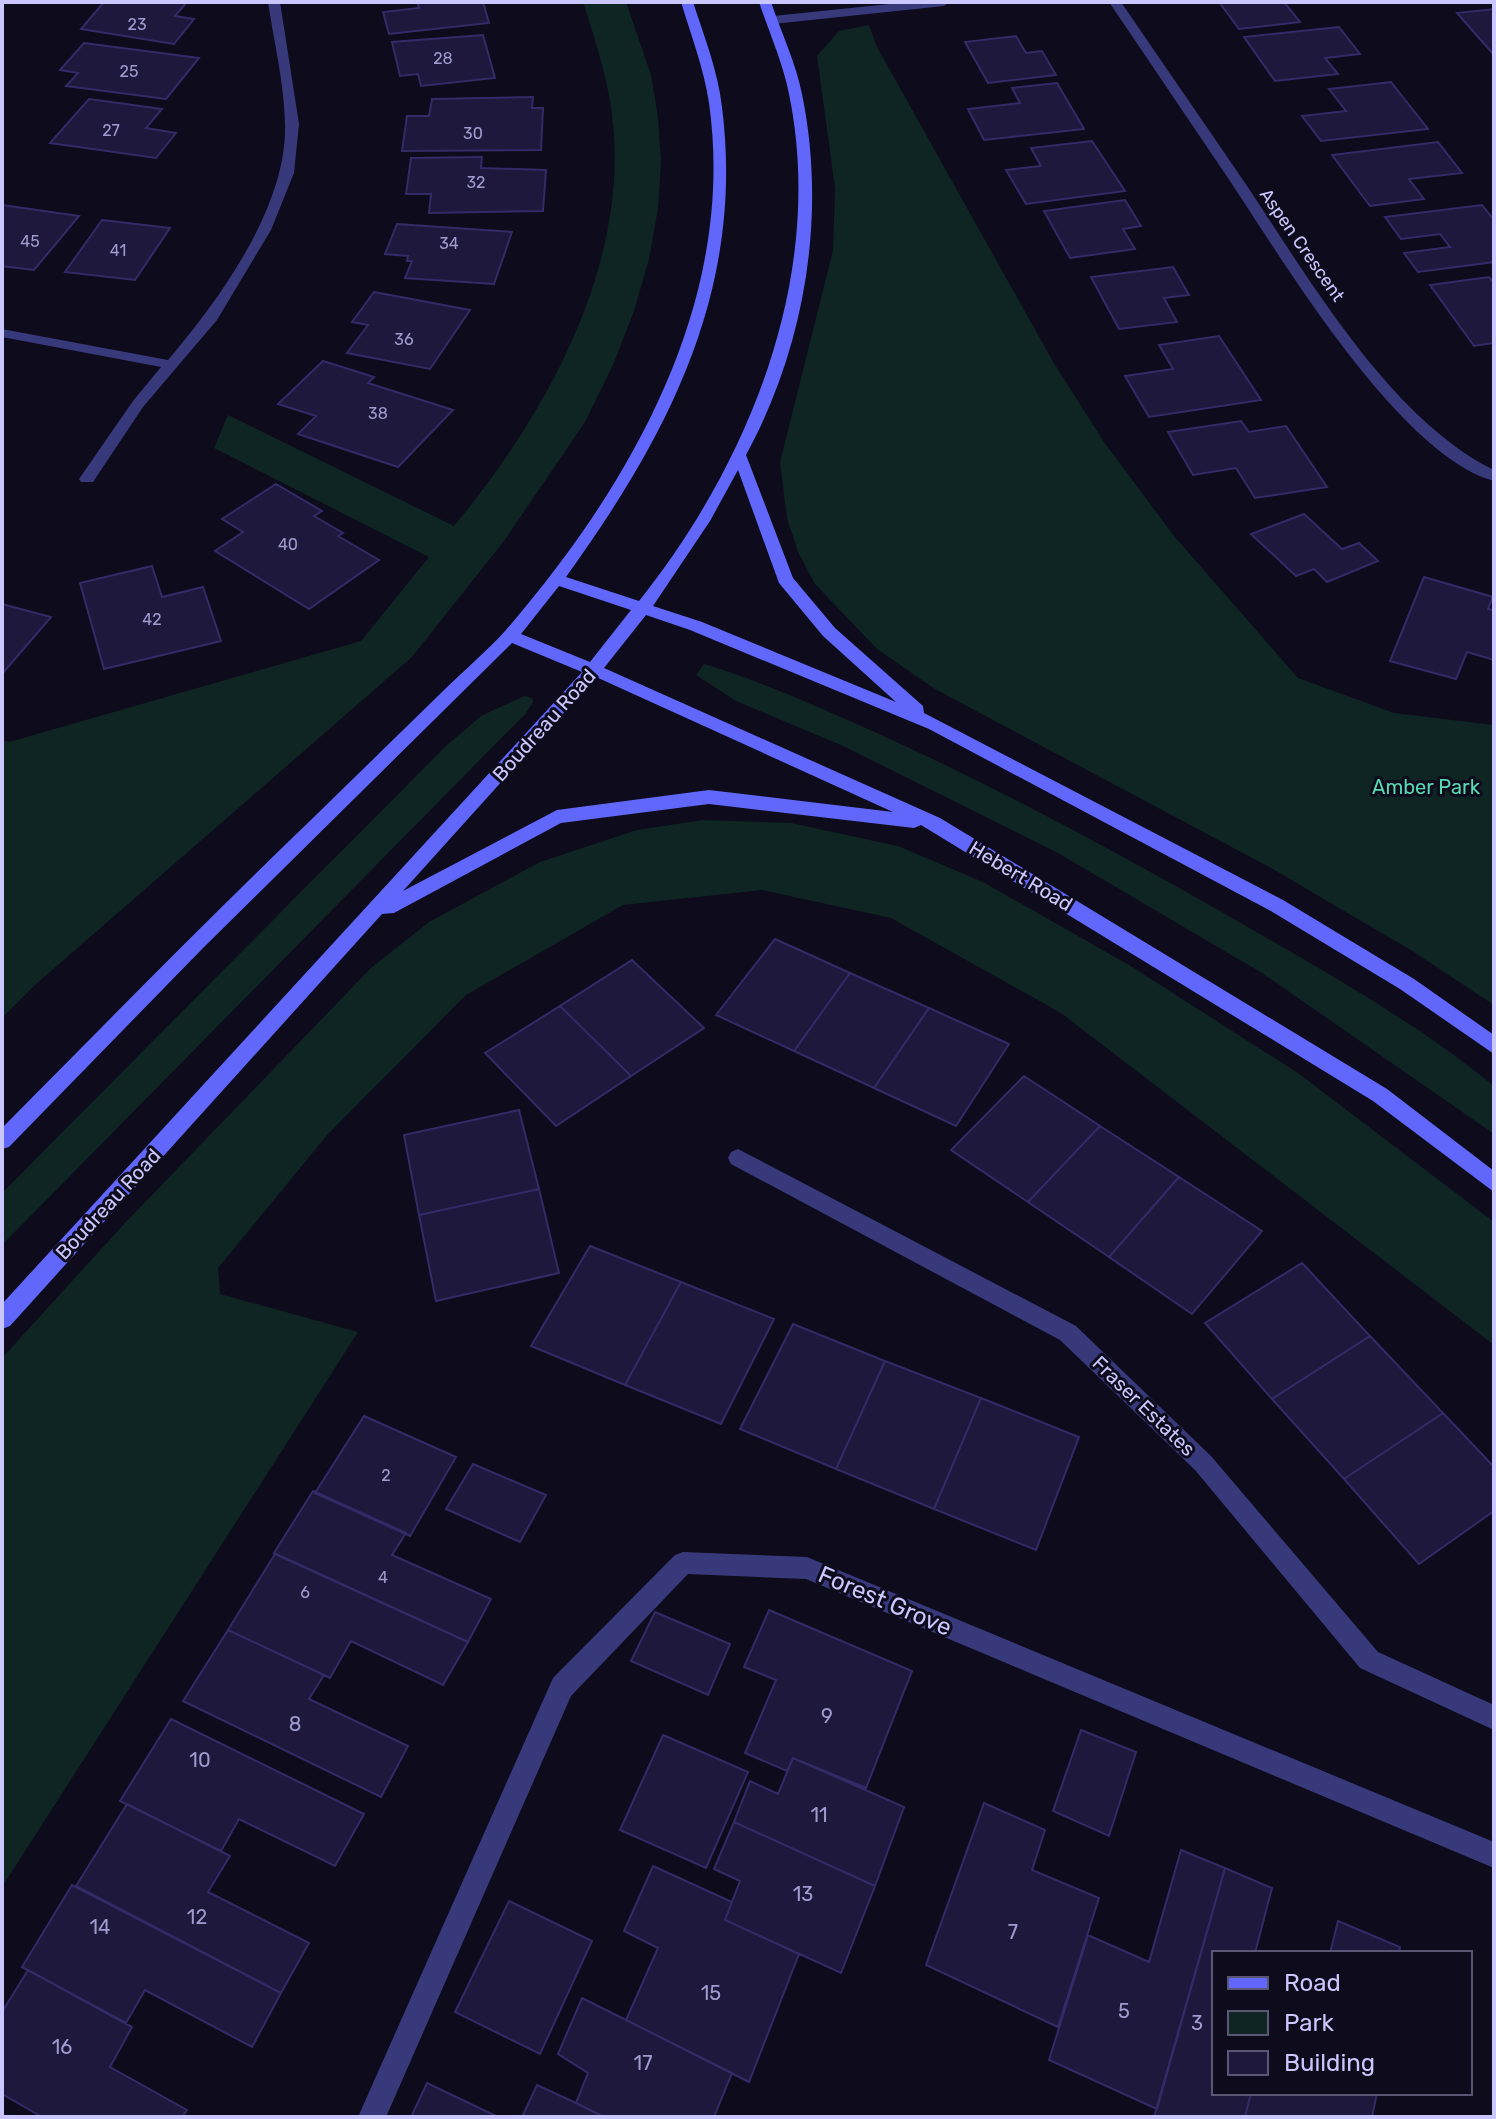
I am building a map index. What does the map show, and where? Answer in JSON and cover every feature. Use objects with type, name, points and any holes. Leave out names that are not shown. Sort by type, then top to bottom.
[{"type":"main road","points":[[2,1141],[196,943],[510,636],[557,580],[636,464],[666,406],[692,344],[719,230],[719,133],[709,72],[687,2]]},
{"type":"main road","name":"Boudreau Road","points":[[2,1319],[594,669],[645,609],[705,521],[741,458],[782,351],[797,292],[806,232],[803,130],[792,77],[765,2]]},
{"type":"main road","points":[[741,458],[785,579],[796,597],[883,682],[935,725]]},
{"type":"main road","points":[[557,580],[645,609],[935,725],[1276,905],[1407,984],[1494,1046]]},
{"type":"main road","name":"Hebert Road","points":[[510,636],[594,669],[934,823],[1380,1095],[1494,1183]]},
{"type":"main road","points":[[373,915],[557,817],[709,797],[934,823]]},
{"type":"street","points":[[87,479],[138,404],[210,320],[264,230],[287,173],[292,124],[274,2]]},
{"type":"street","points":[[773,20],[944,2]]},
{"type":"street","name":"Aspen Crescent","points":[[1115,2],[1352,347],[1443,448],[1463,463],[1494,476]]},
{"type":"street","points":[[2,333],[172,365]]},
{"type":"street","name":"Fraser Estates","points":[[738,1158],[1068,1333],[1203,1463],[1369,1660],[1494,1718]]},
{"type":"street","name":"Forest Grove","points":[[372,2117],[562,1687],[683,1563],[807,1568],[1494,1855]]},
{"type":"green space","points":[[583,2],[626,2],[651,75],[661,162],[658,209],[649,259],[634,311],[613,365],[585,422],[504,541],[412,657],[36,984],[2,1018],[2,740],[9,742],[361,641],[429,557],[214,448],[228,415],[454,526],[520,436],[549,386],[575,335],[595,281],[608,226],[614,170],[610,100]]},
{"type":"green space","name":"Amber Park","points":[[869,25],[877,47],[1052,360],[1104,442],[1174,536],[1298,678],[1394,713],[1494,725],[1494,1005],[1414,952],[1271,868],[935,689],[877,649],[815,584],[799,554],[787,518],[780,462],[833,250],[835,188],[817,56],[839,31]]},
{"type":"green space","points":[[704,664],[807,702],[956,770],[1128,860],[1321,969],[1427,1036],[1494,1086],[1494,1134],[1262,973],[1058,853],[841,745],[736,701],[696,675]]},
{"type":"green space","points":[[524,696],[532,698],[533,702],[526,713],[2,1245],[2,1193],[445,747],[481,716]]},
{"type":"green space","points":[[703,820],[791,823],[898,846],[983,882],[1129,965],[1298,1073],[1494,1222],[1494,1345],[1061,1013],[891,918],[762,890],[623,905],[466,995],[328,1134],[218,1268],[220,1294],[358,1332],[2,1887],[2,1358],[125,1223],[371,968],[429,922],[540,862],[637,830]]},
{"type":"building","points":[[104,2],[187,2],[175,16],[194,19],[174,44],[81,29]]},
{"type":"building","points":[[417,2],[483,2],[489,23],[389,34],[383,12],[419,8]]},
{"type":"building","points":[[1219,2],[1284,2],[1300,22],[1239,29]]},
{"type":"building","points":[[1494,9],[1494,55],[1457,13]]},
{"type":"building","points":[[1339,27],[1360,54],[1325,58],[1338,74],[1275,81],[1244,37]]},
{"type":"building","points":[[483,35],[495,78],[421,86],[418,74],[400,76],[392,42]]},
{"type":"building","points":[[1016,36],[1026,53],[1042,51],[1056,75],[988,83],[965,42]]},
{"type":"building","points":[[84,43],[199,58],[166,99],[66,86],[78,73],[60,70]]},
{"type":"building","points":[[1391,82],[1428,129],[1321,141],[1302,116],[1346,111],[1329,89]]},
{"type":"building","points":[[1057,83],[1084,129],[984,140],[968,109],[1020,103],[1012,88]]},
{"type":"building","points":[[533,97],[532,108],[543,108],[541,150],[402,151],[407,116],[429,116],[432,99]]},
{"type":"building","points":[[89,99],[162,109],[146,128],[176,133],[156,158],[50,143]]},
{"type":"building","points":[[1092,141],[1125,191],[1026,204],[1006,170],[1041,166],[1031,148]]},
{"type":"building","points":[[1438,142],[1462,173],[1409,179],[1424,199],[1370,206],[1332,155]]},
{"type":"building","points":[[482,157],[481,168],[546,170],[543,211],[429,213],[431,194],[406,194],[411,158]]},
{"type":"building","points":[[1125,200],[1141,226],[1123,229],[1135,249],[1070,258],[1044,211]]},
{"type":"building","points":[[2,205],[79,216],[34,270],[2,266]]},
{"type":"building","points":[[1482,205],[1494,220],[1494,262],[1418,272],[1404,253],[1450,247],[1440,234],[1401,239],[1385,217]]},
{"type":"building","points":[[102,220],[170,228],[135,280],[65,272]]},
{"type":"building","points":[[397,224],[512,232],[494,284],[405,278],[412,261],[407,261],[408,256],[385,254]]},
{"type":"building","points":[[1173,267],[1189,295],[1164,298],[1177,322],[1119,329],[1091,277]]},
{"type":"building","points":[[1489,277],[1494,283],[1494,343],[1474,346],[1430,285]]},
{"type":"building","points":[[374,292],[470,310],[430,369],[347,353],[368,325],[352,322]]},
{"type":"building","points":[[1219,336],[1261,400],[1149,417],[1125,376],[1173,369],[1159,345]]},
{"type":"building","points":[[323,361],[374,377],[368,383],[453,410],[398,467],[298,434],[316,416],[278,404]]},
{"type":"building","points":[[1241,421],[1249,432],[1286,426],[1327,487],[1255,498],[1236,468],[1193,475],[1168,432]]},
{"type":"building","points":[[276,484],[322,511],[314,516],[343,533],[338,536],[379,560],[309,609],[215,551],[243,532],[222,519]]},
{"type":"building","points":[[1304,514],[1342,549],[1359,543],[1378,561],[1327,582],[1314,569],[1296,576],[1251,534]]},
{"type":"building","points":[[152,566],[162,597],[203,587],[221,641],[104,669],[80,583]]},
{"type":"building","points":[[1424,577],[1493,597],[1488,609],[1494,610],[1494,660],[1467,652],[1456,679],[1390,661]]},
{"type":"building","points":[[2,604],[51,617],[2,674]]},
{"type":"building","points":[[775,939],[850,973],[794,1051],[716,1015]]},
{"type":"building","points":[[632,960],[704,1028],[631,1076],[560,1006]]},
{"type":"building","points":[[850,973],[929,1008],[874,1088],[794,1051]]},
{"type":"building","points":[[560,1006],[631,1076],[556,1126],[485,1053]]},
{"type":"building","points":[[929,1008],[1009,1044],[956,1126],[874,1088]]},
{"type":"building","points":[[1024,1076],[1100,1126],[1028,1202],[951,1150]]},
{"type":"building","points":[[519,1110],[539,1189],[419,1215],[404,1135]]},
{"type":"building","points":[[1100,1126],[1179,1177],[1109,1257],[1028,1202]]},
{"type":"building","points":[[1179,1177],[1262,1231],[1192,1314],[1109,1257]]},
{"type":"building","points":[[539,1189],[559,1273],[436,1301],[419,1215]]},
{"type":"building","points":[[590,1246],[681,1282],[625,1385],[531,1346]]},
{"type":"building","points":[[1302,1263],[1370,1336],[1272,1399],[1205,1323]]},
{"type":"building","points":[[681,1282],[774,1319],[721,1424],[625,1385]]},
{"type":"building","points":[[793,1324],[885,1361],[836,1469],[740,1429]]},
{"type":"building","points":[[1370,1336],[1443,1413],[1344,1479],[1272,1399]]},
{"type":"building","points":[[885,1361],[981,1398],[934,1509],[836,1469]]},
{"type":"building","points":[[981,1398],[1079,1437],[1036,1550],[934,1509]]},
{"type":"building","points":[[1443,1413],[1494,1467],[1494,1511],[1419,1564],[1344,1479]]},
{"type":"building","points":[[364,1416],[456,1457],[410,1536],[315,1493]]},
{"type":"building","points":[[473,1464],[546,1495],[520,1542],[446,1509]]},
{"type":"building","points":[[313,1491],[406,1533],[392,1555],[491,1599],[468,1642],[274,1553]]},
{"type":"building","points":[[275,1554],[468,1642],[443,1685],[351,1641],[330,1678],[228,1630]]},
{"type":"building","points":[[769,1610],[912,1671],[866,1788],[793,1758],[787,1771],[745,1753],[776,1680],[744,1667]]},
{"type":"building","points":[[655,1612],[730,1644],[708,1695],[631,1661]]},
{"type":"building","points":[[228,1630],[324,1675],[309,1699],[408,1746],[381,1797],[183,1701]]},
{"type":"building","points":[[171,1719],[364,1814],[335,1866],[239,1819],[221,1851],[120,1801]]},
{"type":"building","points":[[1081,1730],[1136,1752],[1109,1836],[1053,1811]]},
{"type":"building","points":[[663,1735],[748,1772],[706,1868],[620,1830]]},
{"type":"building","points":[[793,1758],[904,1807],[875,1886],[734,1822],[750,1781],[778,1794]]},
{"type":"building","points":[[984,1803],[1045,1830],[1032,1870],[1099,1898],[1058,2027],[926,1965]]},
{"type":"building","points":[[127,1804],[230,1856],[208,1892],[309,1943],[281,1993],[76,1886]]},
{"type":"building","points":[[734,1822],[875,1886],[841,1973],[725,1920],[740,1881],[714,1869]]},
{"type":"building","points":[[1181,1850],[1225,1868],[1157,2109],[1049,2060],[1088,1935],[1149,1962]]},
{"type":"building","points":[[653,1866],[732,1902],[725,1920],[799,1954],[749,2082],[626,2020],[658,1948],[624,1931]]},
{"type":"building","points":[[1225,1868],[1272,1888],[1256,1951],[1212,1951],[1212,2095],[1250,2095],[1245,2117],[1154,2117]]},
{"type":"building","points":[[72,1885],[281,1993],[252,2047],[145,1990],[126,2023],[22,1967]]},
{"type":"building","points":[[509,1901],[592,1941],[540,2054],[455,2012]]},
{"type":"building","points":[[1338,1921],[1400,1947],[1399,1951],[1330,1951]]},
{"type":"building","points":[[28,1970],[132,2027],[110,2067],[187,2110],[182,2117],[42,2117],[2,2094],[2,2012]]},
{"type":"building","points":[[582,1998],[732,2073],[714,2117],[604,2117],[576,2103],[588,2073],[558,2054]]},
{"type":"building","points":[[427,2083],[498,2117],[411,2117]]},
{"type":"building","points":[[537,2085],[576,2103],[604,2117],[522,2117]]},
{"type":"building","points":[[1250,2095],[1377,2095],[1372,2117],[1245,2117]]}]
